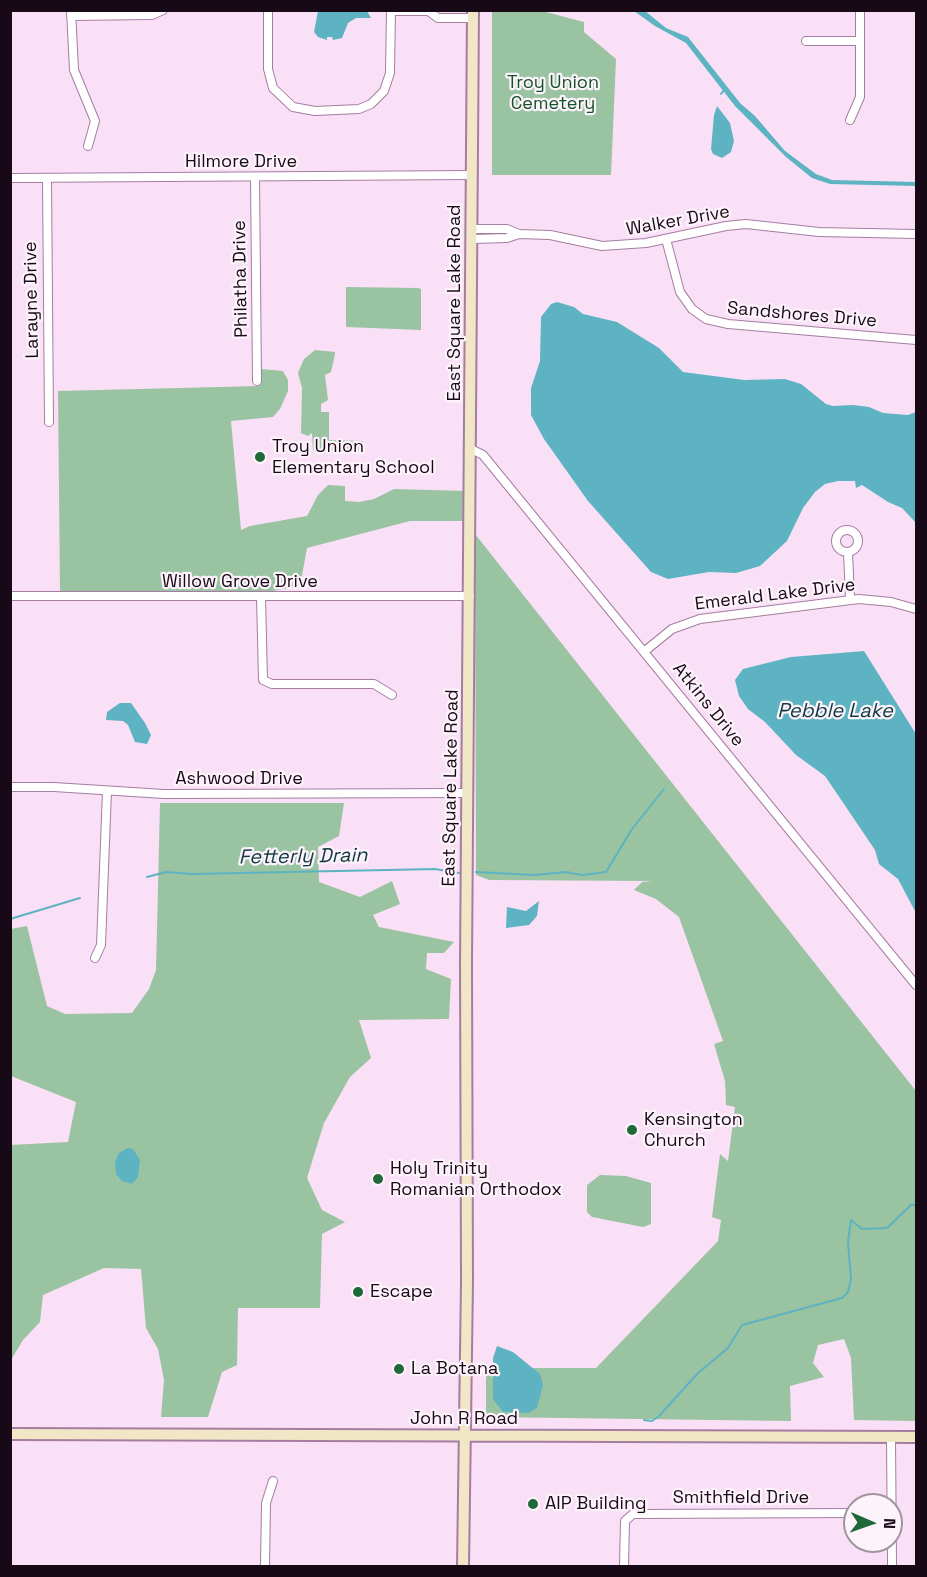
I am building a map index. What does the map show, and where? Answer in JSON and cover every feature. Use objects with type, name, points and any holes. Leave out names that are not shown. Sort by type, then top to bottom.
[{"type":"main road","name":"East Square Lake Road","points":[[463,1566],[466,1436],[473,14]]},
{"type":"main road","name":"John R Road","points":[[10,1434],[916,1437]]},
{"type":"street","points":[[88,146],[94,127],[94,116],[74,70],[71,13],[152,15],[163,10]]},
{"type":"street","points":[[268,10],[268,69],[273,88],[285,102],[293,107],[315,111],[359,109],[371,104],[384,91],[390,73],[391,11],[427,11],[438,18],[473,14]]},
{"type":"street","points":[[850,120],[860,98],[860,10]]},
{"type":"street","points":[[806,41],[860,41]]},
{"type":"street","name":"Hilmore Drive","points":[[10,178],[472,175]]},
{"type":"street","name":"Philatha Drive","points":[[255,177],[257,381]]},
{"type":"street","name":"Larayne Drive","points":[[46,178],[49,422]]},
{"type":"street","name":"Walker Drive","points":[[473,234],[507,238],[519,234],[550,235],[602,246],[631,245],[746,224],[819,232],[916,234]]},
{"type":"street","name":"Sandshores Drive","points":[[666,239],[680,292],[692,309],[706,319],[728,324],[916,340]]},
{"type":"street","name":"Atkins Drive","points":[[471,449],[483,455],[916,985]]},
{"type":"street","points":[[848,552],[850,599]]},
{"type":"street","name":"Willow Grove Drive","points":[[10,596],[470,596]]},
{"type":"street","points":[[261,597],[263,680],[272,684],[374,684],[392,695]]},
{"type":"street","name":"Emerald Lake Drive","points":[[645,651],[672,629],[689,622],[850,599],[880,600],[916,609]]},
{"type":"street","name":"Ashwood Drive","points":[[10,787],[186,794],[468,793]]},
{"type":"street","points":[[95,957],[101,945],[107,791]]},
{"type":"street","points":[[891,1437],[891,1493]]},
{"type":"street","points":[[265,1566],[266,1503],[273,1481]]},
{"type":"street","name":"Smithfield Drive","points":[[624,1566],[624,1526],[628,1516],[642,1513],[843,1513]]},
{"type":"green space","name":"Troy Union Cemetery","points":[[492,11],[542,11],[584,22],[584,32],[616,59],[611,175],[492,175]]},
{"type":"green space","points":[[346,287],[421,289],[421,330],[346,327]]},
{"type":"green space","points":[[315,350],[335,352],[331,372],[325,375],[328,400],[321,404],[321,412],[329,412],[329,440],[363,441],[363,451],[313,450],[312,433],[308,436],[301,433],[302,388],[298,373],[304,359]]},
{"type":"green space","points":[[261,369],[283,371],[288,380],[288,391],[280,409],[273,417],[231,421],[241,530],[250,526],[307,516],[318,495],[328,485],[345,486],[345,501],[359,502],[374,499],[394,489],[466,491],[465,521],[410,521],[307,548],[300,586],[267,592],[60,592],[58,391],[259,386]]},
{"type":"green space","points":[[475,534],[916,1091],[916,1421],[854,1420],[851,1358],[844,1339],[818,1345],[813,1363],[824,1377],[790,1386],[791,1421],[486,1417],[486,1368],[596,1368],[718,1241],[721,1220],[712,1217],[720,1154],[728,1161],[735,1107],[726,1105],[725,1081],[714,1044],[723,1041],[679,917],[656,899],[634,890],[642,882],[653,881],[489,880],[476,875]]},
{"type":"green space","points":[[160,803],[344,803],[339,836],[318,847],[319,882],[360,897],[392,881],[400,904],[373,915],[379,927],[454,942],[444,953],[427,953],[426,969],[451,979],[449,1019],[359,1020],[371,1058],[350,1077],[324,1123],[307,1178],[322,1210],[345,1222],[322,1234],[320,1308],[238,1308],[237,1365],[222,1372],[208,1417],[161,1417],[164,1380],[158,1349],[146,1328],[141,1269],[104,1268],[43,1295],[40,1322],[23,1340],[11,1360],[10,1145],[68,1142],[76,1102],[11,1076],[11,929],[27,926],[47,1006],[65,1014],[132,1013],[149,989],[156,970]]},
{"type":"green space","points":[[600,1175],[626,1176],[651,1183],[651,1224],[643,1227],[592,1217],[587,1212],[587,1185]]},
{"type":"water","points":[[318,11],[367,11],[371,18],[356,18],[348,23],[342,38],[333,40],[332,37],[327,37],[327,40],[318,37],[314,32]]},
{"type":"water","points":[[634,11],[645,11],[666,28],[688,37],[740,103],[755,116],[785,151],[816,174],[832,180],[916,182],[916,186],[830,184],[812,178],[786,157],[735,106],[686,43]]},
{"type":"water","points":[[717,106],[730,123],[734,141],[731,152],[722,158],[713,154],[711,149]]},
{"type":"water","points":[[557,302],[574,307],[583,314],[617,322],[659,348],[683,372],[744,380],[785,379],[801,384],[826,404],[833,406],[853,405],[869,407],[883,413],[908,415],[916,412],[916,523],[902,508],[862,485],[856,488],[855,481],[838,481],[825,484],[815,492],[803,508],[787,541],[760,566],[736,573],[709,572],[668,579],[651,572],[588,501],[544,439],[531,415],[531,388],[540,361],[541,317],[551,304]]},
{"type":"water","name":"Pebble Lake","points":[[864,651],[916,734],[916,913],[898,879],[879,864],[875,850],[825,776],[796,755],[765,722],[748,709],[739,696],[735,680],[743,669],[791,657]]},
{"type":"water","points":[[120,703],[131,703],[145,723],[151,735],[147,744],[135,742],[128,725],[123,721],[106,720],[107,712]]},
{"type":"water","points":[[539,901],[537,916],[529,925],[506,928],[507,907],[526,911]]},
{"type":"water","points":[[128,1148],[133,1149],[140,1160],[138,1177],[132,1184],[122,1181],[116,1174],[115,1162],[119,1153]]},
{"type":"water","points":[[497,1346],[513,1352],[540,1374],[543,1385],[537,1408],[528,1413],[503,1412],[493,1399],[493,1358]]},
{"type":"waterway","points":[[721,94],[724,90]]},
{"type":"waterway","name":"Fetterly Drain","points":[[476,872],[534,875],[566,872],[582,875],[606,872],[632,829],[664,789]]},
{"type":"waterway","name":"Fetterly Drain","points":[[147,877],[166,872],[192,874],[435,869],[459,873]]},
{"type":"waterway","name":"Fetterly Drain","points":[[10,919],[80,898]]},
{"type":"waterway","points":[[644,1420],[652,1421],[659,1416],[698,1373],[728,1348],[742,1325],[842,1298],[848,1292],[851,1279],[848,1242],[851,1220],[862,1229],[887,1228],[911,1205],[916,1205]]},
{"type":"place","name":"Troy Union Elementary School","points":[[260,457]]},
{"type":"place","name":"Kensington Church","points":[[632,1130]]},
{"type":"place","name":"Holy Trinity Romanian Orthodox","points":[[378,1179]]},
{"type":"place","name":"Escape","points":[[358,1292]]},
{"type":"place","name":"La Botana","points":[[399,1369]]},
{"type":"place","name":"AIP Building","points":[[533,1504]]}]
